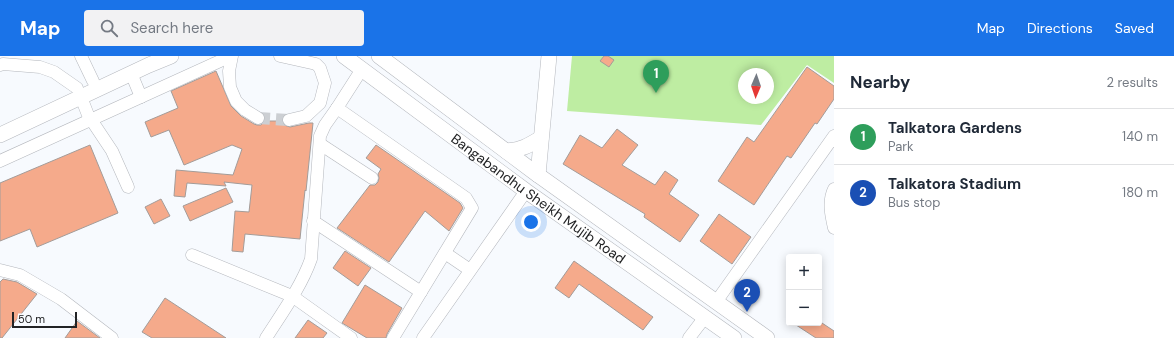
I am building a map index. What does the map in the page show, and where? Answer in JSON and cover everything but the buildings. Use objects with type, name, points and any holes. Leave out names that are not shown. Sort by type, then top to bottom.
[{"type":"main road","points":[[0,135],[79,93],[93,81],[146,56]]},
{"type":"main road","points":[[0,124],[171,56]]},
{"type":"main road","name":"Bangabandhu Sheikh Mujib Road","points":[[344,56],[526,191],[734,338]]},
{"type":"main road","name":"Bangabandhu Sheikh Mujib Road","points":[[379,56],[538,175],[767,338]]},
{"type":"main road","points":[[538,175],[550,56]]},
{"type":"main road","points":[[506,151],[523,148],[541,138]]},
{"type":"street","points":[[81,56],[93,81]]},
{"type":"street","points":[[0,161],[232,56]]},
{"type":"street","points":[[232,56],[229,72],[230,87],[236,101],[244,110],[258,118]]},
{"type":"street","points":[[280,56],[316,64],[320,68],[325,83],[320,103],[306,116],[289,120]]},
{"type":"street","points":[[0,65],[4,64],[40,68],[54,72],[79,93],[88,115],[112,151],[128,187]]},
{"type":"street","points":[[266,338],[306,271],[310,259],[320,136],[325,125],[362,69]]},
{"type":"street","points":[[131,73],[141,97]]},
{"type":"street","points":[[337,108],[466,198],[472,208],[392,338]]},
{"type":"street","points":[[716,302],[834,136]]},
{"type":"street","points":[[320,144],[372,178]]},
{"type":"street","points":[[834,189],[832,193],[830,211],[834,228]]},
{"type":"street","points":[[422,338],[526,191]]},
{"type":"street","points":[[313,221],[421,292]]},
{"type":"street","points":[[445,253],[470,270]]},
{"type":"street","points":[[192,255],[292,296],[351,338]]},
{"type":"street","points":[[0,270],[20,275],[61,299],[112,338]]},
{"type":"street","points":[[690,338],[704,317]]},
{"type":"green space","points":[[572,56],[834,56],[834,83],[807,65],[761,125],[567,111]]},
{"type":"tunnel","points":[[258,118],[289,120]]},
{"type":"place","name":"Talkatora Gardens","points":[[656,93]]},
{"type":"place","name":"Talkatora Stadium","points":[[747,312]]}]
